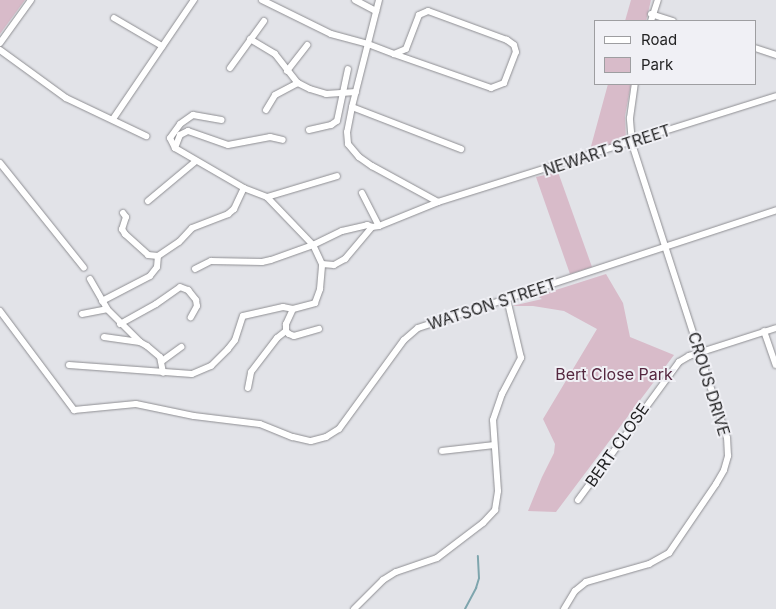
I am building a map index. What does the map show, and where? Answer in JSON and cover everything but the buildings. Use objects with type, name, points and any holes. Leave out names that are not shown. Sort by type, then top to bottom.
[{"type":"street","points":[[0,43],[31,0]]},
{"type":"street","points":[[113,119],[194,0]]},
{"type":"street","points":[[262,0],[331,34],[368,44],[394,54],[491,88],[502,85],[516,54],[512,42],[432,12],[419,15],[406,49],[394,54]]},
{"type":"street","points":[[356,0],[376,11]]},
{"type":"street","points":[[379,0],[352,107],[347,138],[353,151],[372,166],[438,202]]},
{"type":"street","points":[[652,18],[654,0]]},
{"type":"street","points":[[652,18],[658,0]]},
{"type":"street","points":[[114,18],[162,46]]},
{"type":"street","points":[[652,18],[666,20]]},
{"type":"street","points":[[230,68],[264,20]]},
{"type":"street","points":[[250,39],[275,54],[298,83],[321,94],[356,92]]},
{"type":"street","points":[[287,71],[307,45]]},
{"type":"street","points":[[756,48],[776,56]]},
{"type":"street","points":[[0,50],[66,98],[146,136]]},
{"type":"street","points":[[309,130],[331,125],[337,121],[341,93],[348,69]]},
{"type":"street","points":[[266,110],[275,95],[298,83]]},
{"type":"street","name":"CROUS DRIVE","points":[[564,609],[575,591],[586,582],[649,564],[664,557],[700,510],[724,470],[728,456],[727,438],[632,143],[630,118],[634,85]]},
{"type":"street","name":"NEWART STREET","points":[[375,227],[438,202],[632,143],[776,96]]},
{"type":"street","points":[[352,107],[461,149]]},
{"type":"street","points":[[69,365],[192,374],[210,366],[232,345],[240,320],[246,314],[282,307],[293,309],[312,305],[317,299],[320,289],[322,264],[313,245],[267,197],[244,188],[175,148],[170,136],[186,118],[197,114],[222,120]]},
{"type":"street","points":[[175,148],[180,135],[188,131],[228,145],[270,137],[283,140]]},
{"type":"street","points":[[148,201],[196,161]]},
{"type":"street","points":[[0,163],[84,268]]},
{"type":"street","points":[[267,197],[337,176]]},
{"type":"street","points":[[123,212],[126,217],[122,229],[125,234],[148,255],[158,256],[179,242],[195,226],[230,214],[244,188]]},
{"type":"street","points":[[362,193],[375,227]]},
{"type":"street","name":"WATSON STREET","points":[[0,311],[74,410],[136,404],[194,416],[260,424],[306,441],[319,439],[339,429],[410,333],[430,323],[776,210]]},
{"type":"street","points":[[195,269],[211,261],[262,262],[313,245],[350,229],[367,225],[375,227]]},
{"type":"street","points":[[322,264],[334,265],[342,262],[375,227]]},
{"type":"street","points":[[102,301],[150,276],[158,267],[158,256]]},
{"type":"street","points":[[90,280],[107,310],[140,342],[158,354],[162,361],[163,373]]},
{"type":"street","points":[[120,324],[156,304],[180,287],[188,290],[196,300],[196,306],[191,317]]},
{"type":"street","points":[[354,609],[389,576],[437,558],[490,517],[498,500],[493,420],[497,405],[521,358],[507,299]]},
{"type":"street","points":[[248,388],[251,372],[278,338],[286,331],[286,320],[293,309]]},
{"type":"street","points":[[82,314],[107,310]]},
{"type":"street","name":"BERT CLOSE","points":[[578,500],[674,366],[689,356],[776,328]]},
{"type":"street","points":[[286,331],[294,336],[319,329]]},
{"type":"street","points":[[764,331],[776,365]]},
{"type":"street","points":[[104,337],[140,342]]},
{"type":"street","points":[[162,361],[181,347]]},
{"type":"street","points":[[442,451],[494,445]]},
{"type":"green space","points":[[0,0],[25,0],[0,34]]},
{"type":"green space","points":[[631,0],[651,0],[646,20],[625,20]]},
{"type":"green space","points":[[608,85],[631,85],[625,116],[626,140],[590,150]]},
{"type":"green space","points":[[558,172],[592,267],[570,274],[536,177]]},
{"type":"green space","name":"Bert Close Park","points":[[606,274],[623,303],[630,337],[674,355],[556,512],[528,511],[554,453],[555,444],[543,419],[597,329],[564,311],[533,306],[512,306],[542,299],[537,296]]},
{"type":"waterway","points":[[465,609],[479,578],[478,556]]}]
